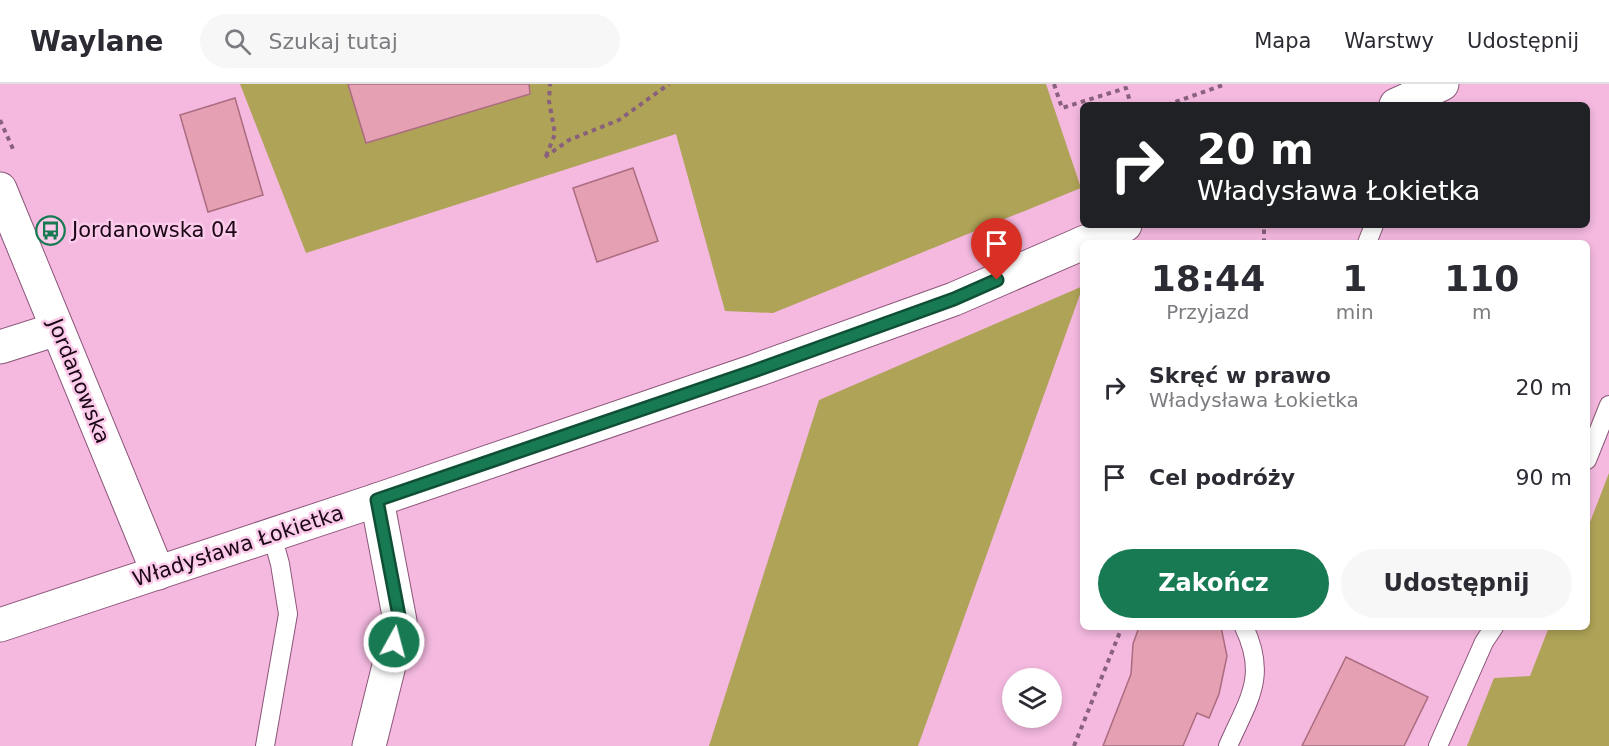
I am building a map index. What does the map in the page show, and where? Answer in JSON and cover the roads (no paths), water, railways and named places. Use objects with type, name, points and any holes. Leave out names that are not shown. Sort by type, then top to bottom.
[{"type":"street","points":[[1403,102],[1442,84]]},
{"type":"street","name":"Jordanowska","points":[[0,189],[158,573]]},
{"type":"street","name":"Władysława Łokietka","points":[[1090,240],[1118,228]]},
{"type":"street","name":"Władysława Łokietka","points":[[0,625],[377,500],[921,311],[1080,244]]},
{"type":"street","points":[[0,347],[57,329]]},
{"type":"street","points":[[369,746],[400,621],[377,500]]},
{"type":"lane","points":[[1590,452],[1609,405]]},
{"type":"lane","points":[[265,746],[288,614],[280,564],[272,535]]},
{"type":"lane","points":[[1228,746],[1256,682],[1254,648],[1245,630]]},
{"type":"lane","points":[[1438,746],[1484,642],[1492,630]]},
{"type":"place","name":"Jordanowska 04","points":[[51,230]]}]
